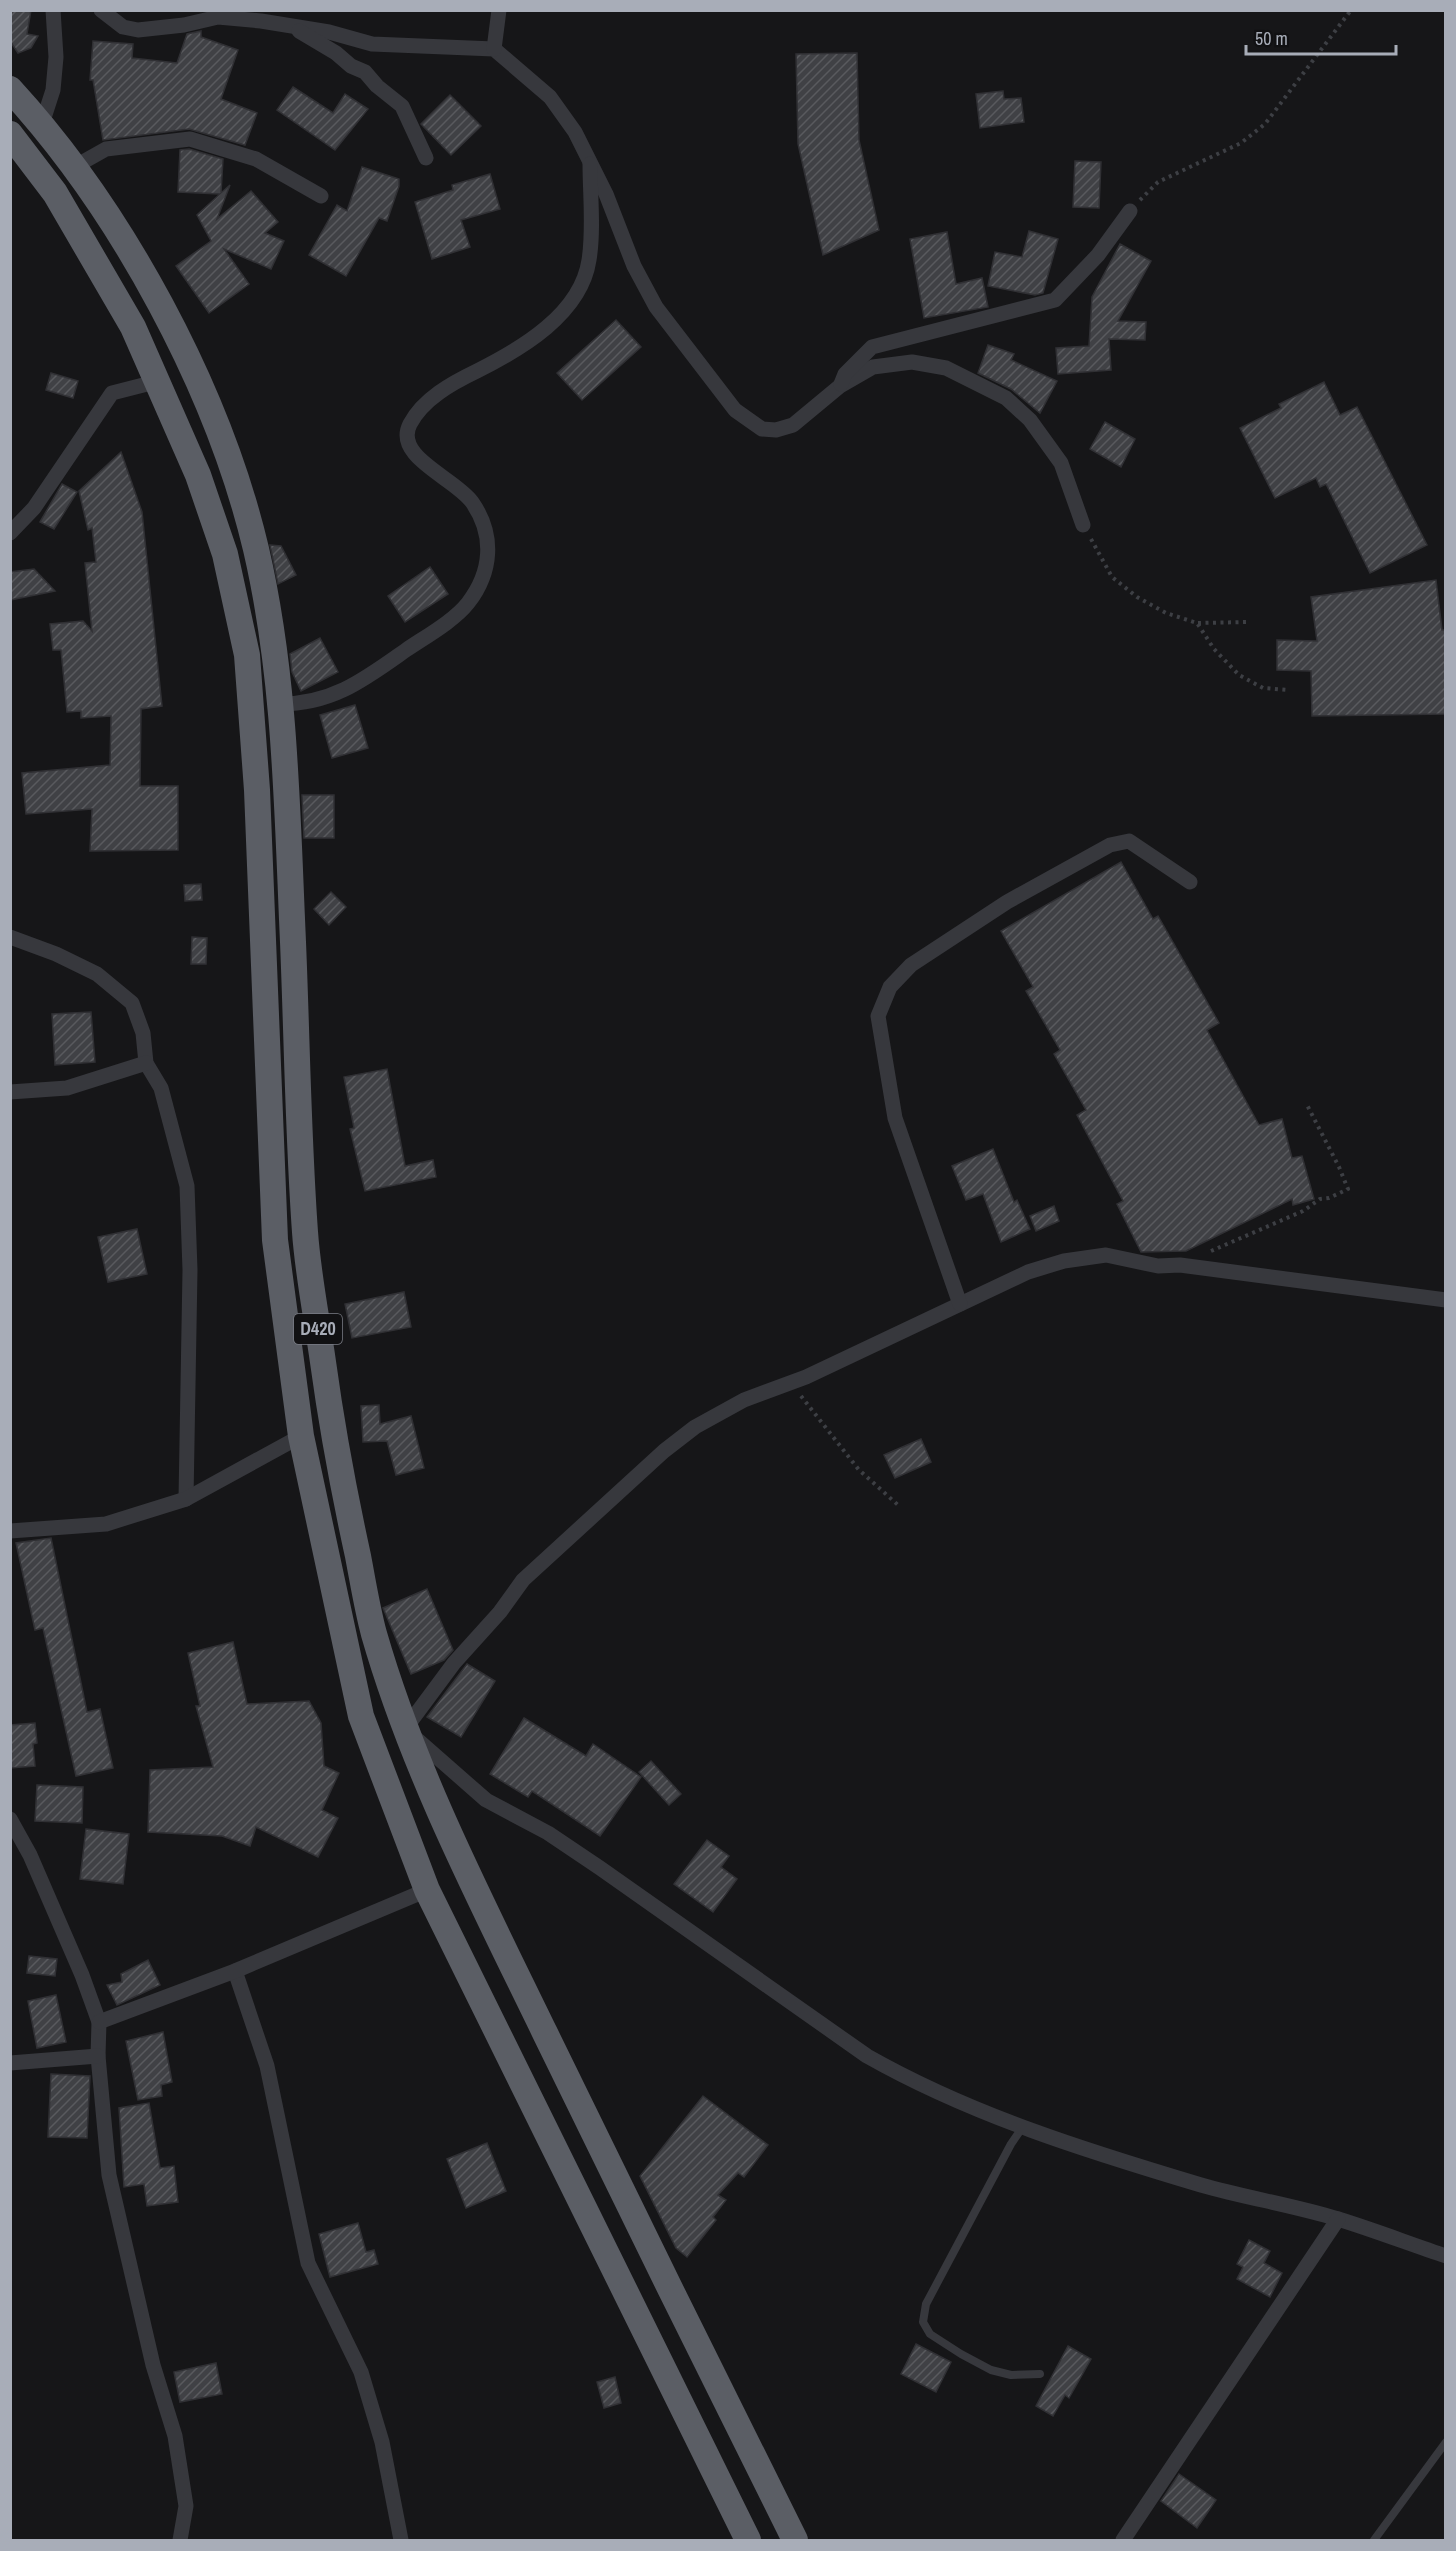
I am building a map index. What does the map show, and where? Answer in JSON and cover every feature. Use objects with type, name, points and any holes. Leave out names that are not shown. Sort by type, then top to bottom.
[{"type":"highway","name":"D420","points":[[10,89],[42,124],[74,167],[127,246],[165,312],[190,363],[233,465],[260,572],[275,648],[286,790],[306,1236],[335,1450],[373,1630],[405,1729],[468,1873],[795,2541]]},
{"type":"highway","name":"D420","points":[[10,134],[55,193],[133,327],[159,381],[198,475],[225,554],[247,655],[257,790],[275,1240],[301,1436],[361,1716],[427,1890],[748,2541]]},
{"type":"street","points":[[42,124],[53,90],[56,57],[53,10]]},
{"type":"street","points":[[102,10],[123,27],[138,30],[184,25],[218,17],[329,32],[372,44],[494,49],[550,97],[575,132],[606,194],[634,266],[656,308],[735,410],[762,429],[776,430],[793,425],[840,386],[873,367],[912,362],[946,368],[1006,398],[1030,420],[1061,463],[1083,525]]},
{"type":"street","points":[[494,49],[499,10]]},
{"type":"street","points":[[292,26],[336,53],[351,66],[365,72],[377,86],[402,106],[426,158]]},
{"type":"street","points":[[74,167],[106,149],[190,139],[256,159],[321,196]]},
{"type":"street","points":[[280,704],[321,700],[356,685],[441,626],[467,604],[482,579],[490,552],[485,527],[472,502],[450,480],[414,456],[406,442],[409,425],[429,401],[453,383],[508,355],[531,340],[557,319],[579,288],[589,261],[590,161]]},
{"type":"street","points":[[840,386],[845,374],[872,347],[1055,300],[1098,255],[1130,212]]},
{"type":"street","points":[[10,532],[34,508],[112,393],[159,381]]},
{"type":"street","points":[[960,1304],[894,1118],[878,1016],[890,987],[912,965],[1007,902],[1110,845],[1129,841],[1190,882]]},
{"type":"street","points":[[10,937],[56,954],[97,974],[132,1003],[143,1033],[146,1063],[161,1088],[187,1186],[190,1270],[186,1499]]},
{"type":"street","points":[[10,1092],[67,1088],[146,1063]]},
{"type":"street","points":[[1446,1300],[1180,1265],[1158,1266],[1106,1255],[1064,1261],[1029,1272],[790,1383],[744,1400],[696,1427],[664,1451],[523,1580],[500,1612],[454,1663],[405,1729],[486,1800],[548,1833],[867,2056],[903,2076],[970,2108],[1022,2128],[1203,2185],[1338,2219],[1446,2256]]},
{"type":"street","points":[[10,1531],[106,1524],[186,1499],[301,1436]]},
{"type":"street","points":[[10,1819],[30,1855],[82,1975],[99,2022],[98,2056],[111,2185],[153,2366],[174,2436],[186,2506],[180,2541]]},
{"type":"street","points":[[99,2022],[235,1971],[427,1890]]},
{"type":"street","points":[[235,1971],[267,2066],[308,2263],[361,2372],[382,2442],[401,2541]]},
{"type":"street","points":[[10,2063],[98,2056]]},
{"type":"street","points":[[1123,2541],[1338,2219]]},
{"type":"lane","points":[[1022,2128],[1011,2144],[926,2304],[923,2322],[930,2334],[991,2370],[1011,2375],[1040,2374]]},
{"type":"lane","points":[[1374,2541],[1392,2512],[1446,2442]]},
{"type":"path","points":[[1130,212],[1158,182],[1241,143],[1265,124],[1351,10]]},
{"type":"path","points":[[1083,525],[1112,577],[1137,597],[1166,613],[1197,623],[1246,622]]},
{"type":"path","points":[[1197,623],[1214,649],[1239,675],[1263,688],[1288,690]]},
{"type":"path","points":[[1180,1265],[1303,1211],[1320,1199],[1329,1198],[1348,1190],[1339,1167],[1306,1103]]},
{"type":"path","points":[[790,1383],[859,1470],[898,1505]]},
{"type":"building","points":[[10,10],[31,10],[27,34],[38,36],[31,48],[18,53],[10,41]]},
{"type":"building","points":[[201,31],[201,37],[238,50],[221,99],[257,113],[245,145],[189,129],[103,140],[93,80],[90,80],[93,41],[133,44],[132,58],[177,63],[187,34]]},
{"type":"building","points":[[857,53],[859,140],[879,230],[823,255],[798,144],[796,54]]},
{"type":"building","points":[[293,87],[333,113],[345,94],[368,109],[335,150],[277,110]]},
{"type":"building","points":[[1003,91],[1004,99],[1021,98],[1024,122],[980,128],[976,94]]},
{"type":"building","points":[[450,95],[481,126],[451,155],[421,124]]},
{"type":"building","points":[[189,149],[223,159],[221,193],[230,185],[217,219],[251,191],[278,222],[265,233],[284,241],[271,269],[224,249],[249,284],[209,313],[176,266],[211,241],[197,215],[220,194],[178,192],[180,150]]},
{"type":"building","points":[[1075,161],[1101,162],[1099,208],[1073,207]]},
{"type":"building","points":[[362,167],[399,179],[399,186],[387,221],[379,218],[346,276],[309,255],[337,205],[347,211]]},
{"type":"building","points":[[490,174],[500,209],[461,220],[470,247],[432,259],[415,202],[453,190],[452,185]]},
{"type":"building","points":[[1029,231],[1058,239],[1043,293],[1035,295],[988,286],[995,252],[1022,257]]},
{"type":"building","points":[[947,232],[956,284],[982,278],[988,307],[924,318],[910,239]]},
{"type":"building","points":[[1120,244],[1151,261],[1118,321],[1146,322],[1145,340],[1109,339],[1111,370],[1058,374],[1056,348],[1089,346],[1092,297]]},
{"type":"building","points":[[616,320],[641,347],[582,400],[557,373]]},
{"type":"building","points":[[988,345],[1014,354],[1011,360],[1057,381],[1040,413],[1011,389],[978,373]]},
{"type":"building","points":[[51,373],[78,381],[73,398],[46,390]]},
{"type":"building","points":[[1324,382],[1340,415],[1357,407],[1427,545],[1370,573],[1326,484],[1320,487],[1316,478],[1275,498],[1240,428],[1281,408],[1279,404]]},
{"type":"building","points":[[1105,422],[1135,439],[1121,467],[1090,449]]},
{"type":"building","points":[[121,452],[142,512],[162,706],[141,709],[140,786],[178,786],[178,850],[90,851],[92,809],[26,814],[22,773],[110,765],[111,716],[81,718],[81,711],[67,712],[61,650],[53,650],[50,624],[83,621],[92,631],[85,563],[96,562],[92,528],[88,530],[79,491]]},
{"type":"building","points":[[62,484],[77,492],[54,529],[40,522]]},
{"type":"building","points":[[270,545],[281,546],[296,575],[278,584]]},
{"type":"building","points":[[430,567],[448,594],[405,622],[388,596]]},
{"type":"building","points":[[34,569],[55,591],[10,600],[10,572]]},
{"type":"building","points":[[1436,580],[1442,630],[1446,630],[1446,714],[1312,716],[1311,671],[1277,670],[1277,640],[1317,641],[1311,597]]},
{"type":"building","points":[[320,638],[338,672],[301,691],[292,672],[290,654]]},
{"type":"building","points":[[355,705],[368,748],[332,758],[320,715]]},
{"type":"building","points":[[302,795],[334,795],[334,838],[304,838]]},
{"type":"building","points":[[1121,862],[1153,919],[1158,916],[1219,1023],[1207,1030],[1259,1125],[1282,1119],[1292,1158],[1302,1156],[1314,1199],[1293,1205],[1292,1199],[1186,1251],[1141,1252],[1117,1204],[1123,1201],[1077,1115],[1086,1110],[1054,1054],[1060,1050],[1026,991],[1033,987],[1001,931]]},
{"type":"building","points":[[201,884],[202,900],[185,901],[184,885]]},
{"type":"building","points":[[331,892],[346,907],[329,925],[314,909]]},
{"type":"building","points":[[192,937],[207,938],[206,964],[191,964]]},
{"type":"building","points":[[91,1012],[95,1062],[55,1065],[52,1014]]},
{"type":"building","points":[[387,1069],[405,1166],[433,1160],[436,1177],[365,1191],[350,1129],[354,1128],[344,1077]]},
{"type":"building","points":[[993,1149],[1014,1202],[1017,1200],[1030,1229],[1001,1242],[983,1194],[966,1200],[952,1166]]},
{"type":"building","points":[[1054,1206],[1059,1221],[1036,1231],[1030,1216]]},
{"type":"building","points":[[137,1229],[147,1274],[108,1282],[98,1237]]},
{"type":"building","points":[[404,1292],[411,1327],[352,1338],[345,1304]]},
{"type":"building","points":[[379,1405],[380,1424],[411,1416],[424,1468],[396,1475],[387,1441],[363,1442],[361,1406]]},
{"type":"building","points":[[921,1439],[931,1462],[895,1478],[884,1455]]},
{"type":"building","points":[[51,1538],[87,1712],[100,1709],[113,1768],[76,1776],[43,1628],[35,1630],[16,1543]]},
{"type":"building","points":[[427,1589],[453,1650],[444,1660],[411,1674],[383,1608]]},
{"type":"building","points":[[233,1642],[247,1704],[309,1701],[321,1723],[324,1766],[339,1773],[322,1810],[338,1818],[318,1857],[256,1827],[250,1846],[222,1836],[148,1832],[150,1770],[213,1767],[196,1706],[200,1706],[188,1653]]},
{"type":"building","points":[[467,1664],[495,1681],[461,1737],[427,1717]]},
{"type":"building","points":[[524,1718],[586,1756],[593,1744],[641,1777],[600,1836],[532,1791],[528,1797],[490,1774]]},
{"type":"building","points":[[35,1723],[37,1743],[33,1744],[35,1766],[10,1768],[10,1725]]},
{"type":"building","points":[[651,1761],[681,1794],[669,1805],[639,1772]]},
{"type":"building","points":[[37,1785],[83,1787],[82,1823],[35,1821]]},
{"type":"building","points":[[86,1829],[129,1834],[123,1884],[80,1879]]},
{"type":"building","points":[[707,1840],[729,1856],[721,1867],[737,1879],[713,1912],[674,1884]]},
{"type":"building","points":[[29,1956],[57,1959],[55,1976],[27,1973]]},
{"type":"building","points":[[148,1960],[160,1985],[117,2005],[107,1985],[122,1982],[121,1974]]},
{"type":"building","points":[[56,1995],[66,2042],[37,2048],[28,2001]]},
{"type":"building","points":[[163,2032],[172,2082],[161,2085],[162,2096],[138,2100],[126,2041]]},
{"type":"building","points":[[51,2074],[90,2076],[87,2138],[48,2137]]},
{"type":"building","points":[[703,2096],[768,2145],[744,2177],[738,2173],[718,2195],[726,2200],[713,2217],[716,2220],[687,2257],[676,2248],[640,2176]]},
{"type":"building","points":[[149,2103],[160,2168],[174,2166],[178,2202],[147,2206],[144,2184],[124,2187],[119,2108]]},
{"type":"building","points":[[487,2143],[506,2191],[466,2208],[447,2159]]},
{"type":"building","points":[[358,2223],[366,2252],[374,2250],[378,2264],[330,2277],[319,2234]]},
{"type":"building","points":[[1249,2240],[1270,2251],[1264,2263],[1282,2273],[1270,2297],[1237,2279],[1243,2267],[1237,2264]]},
{"type":"building","points":[[916,2344],[951,2362],[936,2392],[901,2374]]},
{"type":"building","points":[[1068,2346],[1091,2359],[1069,2398],[1065,2395],[1053,2416],[1036,2406]]},
{"type":"building","points":[[216,2363],[222,2394],[180,2402],[174,2372]]},
{"type":"building","points":[[615,2377],[621,2403],[604,2408],[597,2382]]},
{"type":"building","points":[[1179,2474],[1216,2500],[1197,2528],[1161,2501]]}]
